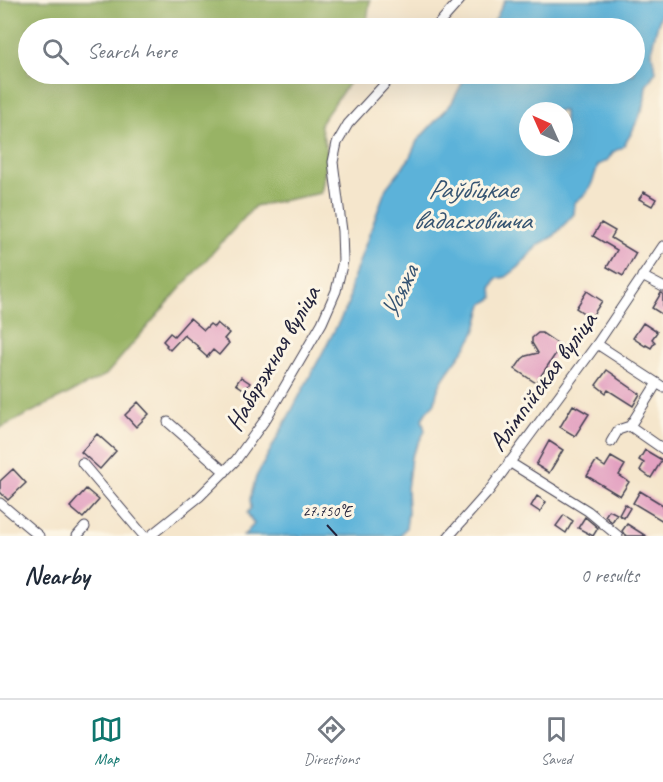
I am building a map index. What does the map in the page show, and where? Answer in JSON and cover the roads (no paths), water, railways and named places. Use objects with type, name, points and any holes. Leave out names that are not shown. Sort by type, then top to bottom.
[{"type":"street","points":[[444,18],[460,0]]},
{"type":"street","name":"Набярэжная вуліца","points":[[150,536],[199,496],[236,460],[267,417],[322,322],[336,291],[343,261],[342,231],[333,162],[337,143],[348,124],[385,84]]},
{"type":"street","name":"Алімпійская вуліца","points":[[449,536],[488,492],[597,344],[663,246]]},
{"type":"street","points":[[642,276],[663,287]]},
{"type":"street","points":[[597,344],[660,385],[630,426],[618,430],[611,442]]},
{"type":"street","points":[[168,422],[225,472]]},
{"type":"street","points":[[630,426],[663,449]]},
{"type":"street","points":[[509,462],[588,511],[618,536]]},
{"type":"street","points":[[82,463],[144,536]]},
{"type":"street","points":[[0,503],[39,536]]},
{"type":"street","points":[[77,536],[85,527]]},
{"type":"water","name":"Раўбіцкае вадасховішча","points":[[505,0],[663,0],[652,45],[656,71],[646,86],[644,106],[631,134],[623,147],[613,152],[607,161],[598,165],[593,182],[575,202],[574,214],[554,236],[538,245],[519,267],[506,277],[496,279],[492,287],[493,298],[483,304],[470,341],[445,375],[435,403],[422,419],[425,431],[411,457],[406,528],[400,536],[242,536],[254,524],[247,513],[251,508],[250,499],[256,477],[349,303],[351,284],[386,188],[409,159],[417,141],[451,104],[462,84],[645,84],[645,18],[496,18]]},
{"type":"water label","name":"Усяжа","points":[[399,292]]}]
